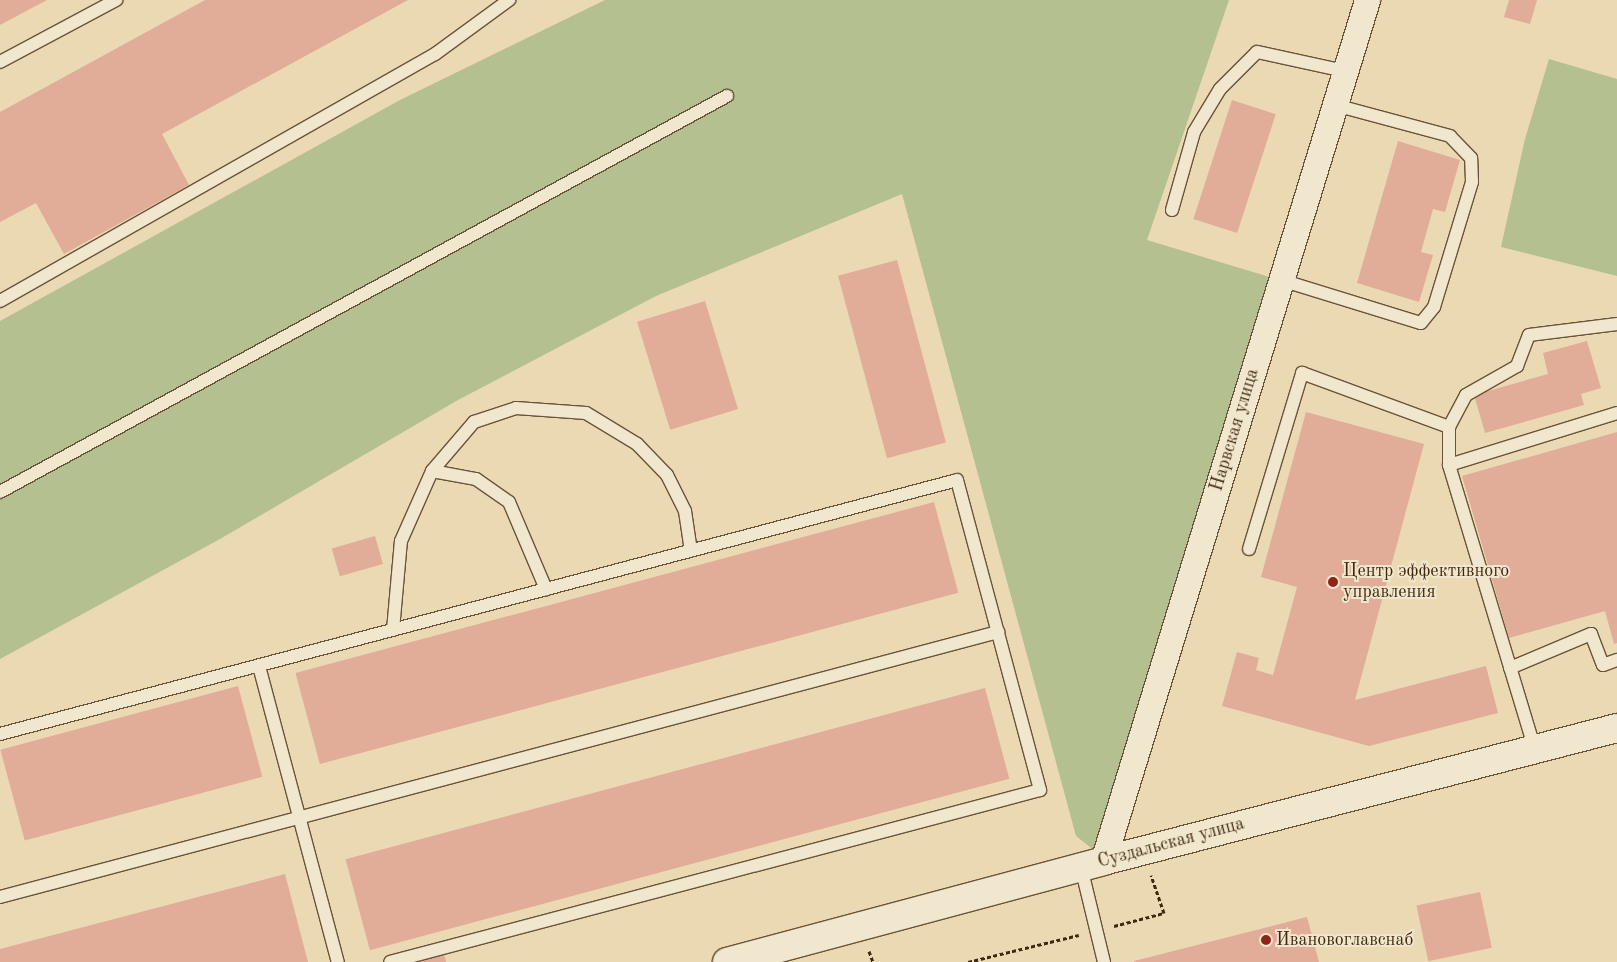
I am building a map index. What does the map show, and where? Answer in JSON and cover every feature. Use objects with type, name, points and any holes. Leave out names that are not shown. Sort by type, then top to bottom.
[{"type":"main road","name":"Суздальская улица","points":[[727,962],[1092,864],[1617,728]]},
{"type":"street","name":"Нарвская улица","points":[[1092,864],[1280,280],[1367,0]]},
{"type":"lane","points":[[0,62],[116,0]]},
{"type":"lane","points":[[0,302],[435,54],[509,0]]},
{"type":"lane","points":[[1172,210],[1194,132],[1220,89],[1257,52],[1345,71]]},
{"type":"lane","points":[[0,492],[727,96]]},
{"type":"lane","points":[[1280,280],[1422,323],[1434,307],[1472,182],[1471,158],[1450,136],[1335,105]]},
{"type":"lane","points":[[1534,749],[1449,465],[1449,426],[1466,395],[1517,366],[1529,336],[1617,324]]},
{"type":"lane","points":[[1249,548],[1302,373],[1449,426]]},
{"type":"lane","points":[[393,630],[401,541],[432,471],[474,422],[516,408],[586,413],[637,444],[668,475],[685,511],[691,551]]},
{"type":"lane","points":[[1449,465],[1617,413]]},
{"type":"lane","points":[[432,471],[476,479],[509,502],[546,589]]},
{"type":"lane","points":[[0,734],[957,480],[1040,790],[390,962]]},
{"type":"lane","points":[[0,896],[998,632]]},
{"type":"lane","points":[[1510,668],[1591,634],[1603,665],[1617,660]]},
{"type":"lane","points":[[259,666],[338,962]]},
{"type":"lane","points":[[1092,864],[1104,962]]},
{"type":"green space","points":[[605,0],[1229,0],[1147,240],[1276,279],[1100,855],[1076,836],[902,194],[656,296],[458,400],[220,539],[0,659],[0,321],[400,100]]},
{"type":"green space","points":[[1549,59],[1617,79],[1617,276],[1501,247],[1525,139]]},
{"type":"building","points":[[0,0],[47,0],[0,25]]},
{"type":"building","points":[[205,0],[408,0],[162,134],[189,185],[64,254],[36,203],[0,222],[0,112]]},
{"type":"building","points":[[1509,0],[1537,0],[1530,24],[1504,17]]},
{"type":"building","points":[[1232,100],[1276,114],[1237,233],[1193,219]]},
{"type":"building","points":[[1398,141],[1460,160],[1445,212],[1433,209],[1421,252],[1433,255],[1419,302],[1357,283]]},
{"type":"building","points":[[897,260],[946,443],[887,458],[838,276]]},
{"type":"building","points":[[705,301],[738,409],[670,430],[637,322]]},
{"type":"building","points":[[1587,341],[1601,388],[1581,394],[1584,405],[1485,433],[1474,395],[1548,374],[1543,353]]},
{"type":"building","name":"Центр эффективного управления","points":[[1306,412],[1424,444],[1355,700],[1486,666],[1498,713],[1369,746],[1222,706],[1237,652],[1259,658],[1256,670],[1273,675],[1297,587],[1261,577]]},
{"type":"building","points":[[1617,432],[1617,643],[1614,644],[1605,611],[1509,638],[1462,476]]},
{"type":"building","points":[[934,502],[958,593],[320,764],[296,673]]},
{"type":"building","points":[[375,536],[383,564],[340,576],[332,548]]},
{"type":"building","points":[[238,686],[262,777],[25,840],[0,750]]},
{"type":"building","points":[[985,688],[1009,779],[370,950],[346,859]]},
{"type":"building","points":[[285,874],[308,962],[0,962],[0,949]]},
{"type":"building","points":[[1480,892],[1492,948],[1428,961],[1416,906]]},
{"type":"building","name":"Ивановоглавснаб","points":[[1307,917],[1319,962],[1134,962],[1134,961]]},
{"type":"building","points":[[444,954],[446,962],[417,962]]},
{"type":"place","name":"Центр эффективного управления","points":[[1333,582]]},
{"type":"place","name":"Ивановоглавснаб","points":[[1266,940]]}]
